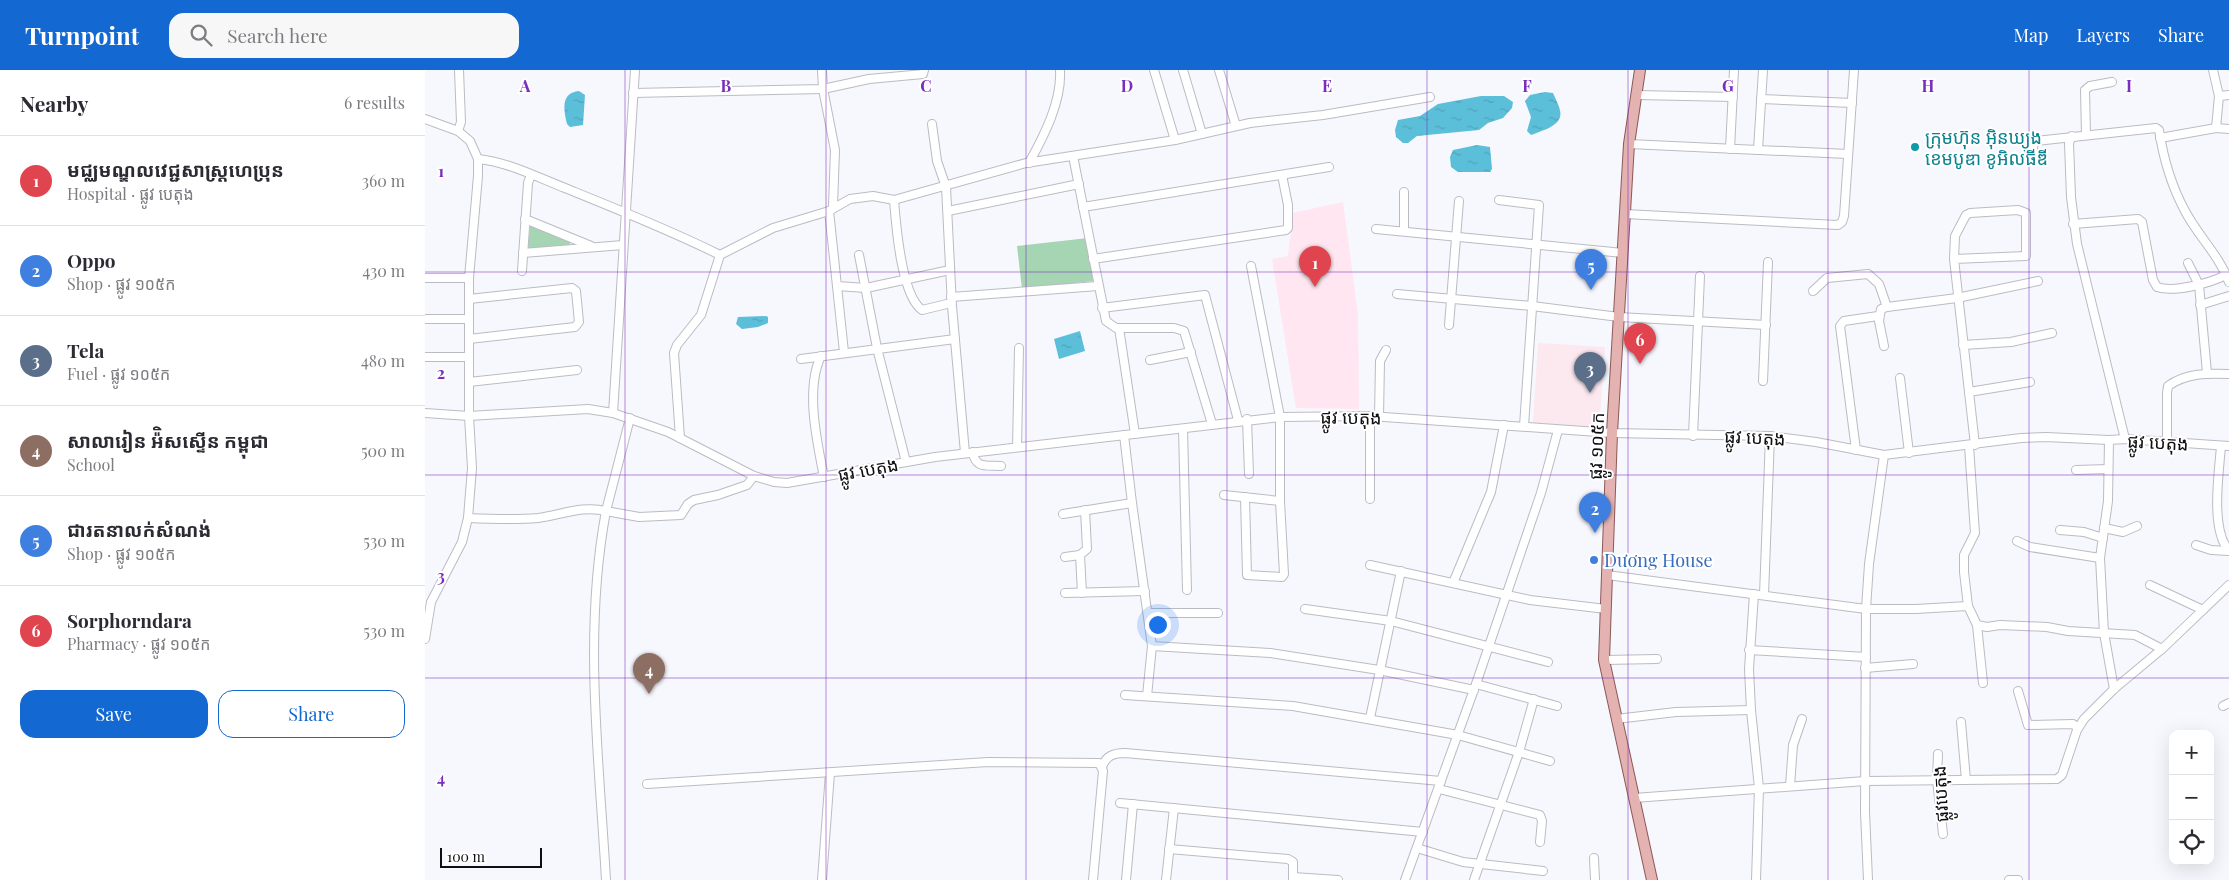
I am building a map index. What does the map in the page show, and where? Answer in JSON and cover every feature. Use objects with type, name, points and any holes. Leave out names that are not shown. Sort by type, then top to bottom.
[{"type":"main road","name":"ផ្លូវ ១០៥ក","points":[[1640,70],[1629,144],[1612,433],[1604,660],[1652,880]]},
{"type":"street","points":[[458,130],[461,122],[459,70]]},
{"type":"street","points":[[613,413],[635,70]]},
{"type":"street","points":[[822,70],[823,89],[835,150],[831,209],[844,352]]},
{"type":"street","points":[[633,93],[823,89],[869,79],[923,74],[924,70]]},
{"type":"street","points":[[1029,163],[1052,111],[1059,90],[1060,70]]},
{"type":"street","points":[[1154,70],[1175,140]]},
{"type":"street","points":[[1183,70],[1202,134]]},
{"type":"street","points":[[1219,70],[1236,126]]},
{"type":"street","points":[[1730,149],[1734,70]]},
{"type":"street","points":[[1758,150],[1763,70]]},
{"type":"street","points":[[1625,214],[1837,225],[1842,222],[1844,216],[1854,70]]},
{"type":"street","points":[[2213,70],[2219,96],[2216,128]]},
{"type":"street","points":[[2086,135],[2085,90],[2090,86],[2112,82]]},
{"type":"street","points":[[1637,94],[1733,98]]},
{"type":"street","points":[[2219,96],[2229,95]]},
{"type":"street","points":[[680,438],[673,353],[677,345],[701,315],[721,256],[773,228],[831,209],[859,197],[873,196],[894,200],[1029,163],[1175,140],[1236,126],[1323,115],[1430,97]]},
{"type":"street","points":[[1761,99],[1852,103]]},
{"type":"street","points":[[425,119],[458,130],[470,141],[478,159],[469,278],[469,416],[472,468],[468,518],[462,542],[431,602],[425,639]]},
{"type":"street","points":[[932,124],[937,162],[946,187],[951,300],[969,453],[977,464],[1001,466]]},
{"type":"street","points":[[2033,158],[2033,146],[2036,141],[2157,128],[2185,211],[2219,260],[2228,279],[2199,285],[2162,289],[2153,280],[2139,219],[2073,224]]},
{"type":"street","points":[[2160,138],[2216,128],[2229,129]]},
{"type":"street","points":[[2072,136],[2069,143],[2073,224],[2125,439]]},
{"type":"street","points":[[1629,144],[1848,154]]},
{"type":"street","points":[[1073,156],[1106,321],[1111,326],[1119,328],[1182,330],[1191,352],[1212,424]]},
{"type":"street","points":[[478,159],[494,161],[531,175],[625,213],[721,256]]},
{"type":"street","points":[[1083,207],[1329,167]]},
{"type":"street","points":[[522,271],[527,183],[531,175]]},
{"type":"street","points":[[1093,258],[1286,230],[1288,228],[1288,206],[1282,175]]},
{"type":"street","points":[[948,211],[1079,184]]},
{"type":"street","points":[[1403,192],[1404,230]]},
{"type":"street","points":[[894,200],[906,280],[911,298],[922,310],[951,300],[1098,286]]},
{"type":"street","points":[[1499,200],[1539,204],[1524,426]]},
{"type":"street","points":[[1449,325],[1459,201]]},
{"type":"street","points":[[1954,259],[2026,256],[2025,213],[2018,210],[1970,213],[1966,215],[1955,236],[1954,259],[1957,298],[1969,392],[1975,534],[1964,555],[1968,606],[1977,625],[1983,683]]},
{"type":"street","points":[[525,219],[593,247]]},
{"type":"street","points":[[1376,229],[1404,230],[1623,253]]},
{"type":"street","points":[[523,253],[623,244]]},
{"type":"street","points":[[859,255],[877,348],[906,462]]},
{"type":"street","points":[[1763,381],[1768,262]]},
{"type":"street","points":[[2189,263],[2199,285],[2207,373]]},
{"type":"street","points":[[1245,497],[1247,575],[1284,576],[1279,502],[1280,417],[1251,266]]},
{"type":"street","points":[[837,286],[866,288],[950,270]]},
{"type":"street","points":[[1813,291],[1827,278],[1867,274],[1879,284],[1887,307]]},
{"type":"street","points":[[1693,436],[1700,276]]},
{"type":"street","points":[[425,278],[469,278]]},
{"type":"street","points":[[1884,346],[1878,316],[1881,309],[1957,298],[2038,281]]},
{"type":"street","points":[[469,299],[572,288],[576,291],[579,322],[575,327],[469,340]]},
{"type":"street","points":[[1397,294],[1532,306],[1619,317],[1766,325]]},
{"type":"street","points":[[1103,308],[1205,295],[1238,420]]},
{"type":"street","points":[[2200,305],[2229,296]]},
{"type":"street","points":[[1856,450],[1840,326],[1844,321],[1878,316]]},
{"type":"street","points":[[425,319],[469,319]]},
{"type":"street","points":[[1119,328],[1135,434]]},
{"type":"street","points":[[1963,345],[2011,342],[2052,332]]},
{"type":"street","points":[[801,359],[955,339]]},
{"type":"street","points":[[1017,447],[1019,348]]},
{"type":"street","points":[[1379,417],[1380,361],[1386,350]]},
{"type":"street","points":[[1150,360],[1191,352]]},
{"type":"street","points":[[821,356],[815,372],[814,403],[824,477]]},
{"type":"street","points":[[425,357],[469,357]]},
{"type":"street","points":[[469,382],[577,370]]},
{"type":"street","points":[[2167,442],[2168,386],[2178,379],[2207,373],[2229,374]]},
{"type":"street","points":[[1900,378],[1909,453]]},
{"type":"street","points":[[1969,392],[2030,382]]},
{"type":"street","name":"ផ្លូវ បេតុង","points":[[425,414],[469,416],[561,409],[588,409],[613,413],[680,438],[754,476],[774,482],[787,483],[969,453],[1183,429],[1238,420],[1280,417],[1370,416],[1612,433],[1770,436],[1816,442],[1884,455],[1972,446],[2021,438],[2046,437],[2125,439],[2225,446]]},
{"type":"street","points":[[1370,416],[1370,499]]},
{"type":"street","points":[[606,880],[593,674],[597,579],[607,511],[630,418]]},
{"type":"street","points":[[1247,420],[1249,474]]},
{"type":"street","points":[[1453,583],[1491,492],[1504,425]]},
{"type":"street","points":[[1183,429],[1187,590]]},
{"type":"street","points":[[1405,880],[1489,646],[1541,493],[1558,430]]},
{"type":"street","points":[[1124,435],[1131,503],[1152,646],[1147,696]]},
{"type":"street","points":[[1764,595],[1770,436]]},
{"type":"street","points":[[2109,440],[2104,528],[2100,558],[2104,633],[2114,690]]},
{"type":"street","points":[[2196,545],[2211,550],[2229,551],[2221,535],[2218,519],[2217,492],[2225,446]]},
{"type":"street","points":[[1868,880],[1865,781],[1866,609],[1869,564],[1884,455]]},
{"type":"street","name":"ផ្លូវ បេតុង","points":[[2075,470],[2108,469]]},
{"type":"street","points":[[468,518],[509,520],[540,518],[597,508],[639,518],[681,515],[688,504],[694,500],[718,495],[747,485],[754,476]]},
{"type":"street","points":[[1224,495],[1279,502]]},
{"type":"street","points":[[1063,514],[1131,503]]},
{"type":"street","points":[[1065,557],[1081,555],[1085,553],[1088,546],[1085,510]]},
{"type":"street","points":[[2104,528],[2123,532],[2137,526]]},
{"type":"street","points":[[2060,530],[2084,532],[2103,538]]},
{"type":"street","points":[[2017,541],[2041,549],[2100,558]]},
{"type":"street","points":[[1081,555],[1082,593]]},
{"type":"street","points":[[1370,564],[1505,595],[1606,609]]},
{"type":"street","points":[[1370,718],[1401,572]]},
{"type":"street","points":[[1607,575],[1866,609],[1968,606]]},
{"type":"street","points":[[2150,585],[2203,610]]},
{"type":"street","points":[[1633,798],[1865,781],[2059,777],[2078,728],[2114,690],[2162,650],[2229,585]]},
{"type":"street","points":[[1065,593],[1145,591]]},
{"type":"street","points":[[1754,594],[1749,650],[1751,710],[1759,788],[1756,880]]},
{"type":"street","points":[[1305,609],[1391,621],[1548,662]]},
{"type":"street","points":[[1148,613],[1218,613]]},
{"type":"street","points":[[1977,625],[1987,627],[2000,625],[2047,627],[2135,635],[2162,650]]},
{"type":"street","points":[[1152,646],[1269,653],[1475,687],[1534,699],[1557,706]]},
{"type":"street","points":[[1749,650],[1865,657]]},
{"type":"street","points":[[1604,660],[1657,659]]},
{"type":"street","points":[[1865,668],[1913,664]]},
{"type":"street","points":[[2019,691],[2028,725],[2073,724],[2078,728]]},
{"type":"street","points":[[1125,696],[1293,706],[1370,718],[1458,735],[1550,761]]},
{"type":"street","points":[[1474,880],[1519,752],[1534,699]]},
{"type":"street","points":[[1616,719],[1676,712],[1751,710]]},
{"type":"street","points":[[1790,786],[1793,745],[1802,719]]},
{"type":"street","points":[[1961,722],[1966,780]]},
{"type":"street","points":[[1093,880],[1101,813],[1102,767],[1110,755],[1125,753],[1440,785],[1500,805],[1539,815],[1542,821],[1540,842]]},
{"type":"street","name":"ផ្លូវបេតុង","points":[[1938,754],[1937,780],[1943,834]]},
{"type":"street","points":[[647,784],[988,762],[1099,763],[1102,767]]},
{"type":"street","points":[[822,880],[830,773]]},
{"type":"street","points":[[1120,803],[1423,832]]},
{"type":"street","points":[[1126,880],[1133,804]]},
{"type":"street","points":[[1166,880],[1173,808]]},
{"type":"street","points":[[1417,848],[1463,862],[1543,871]]},
{"type":"street","points":[[1169,850],[1288,859],[1293,862],[1293,878],[1338,880]]},
{"type":"street","points":[[1594,858],[1595,880]]},
{"type":"street","points":[[2009,880],[2018,880]]},
{"type":"shaded area","points":[[1343,202],[1358,315],[1359,409],[1296,408],[1272,259],[1288,256],[1293,213]]},
{"type":"shaded area","points":[[1538,343],[1605,347],[1599,428],[1533,423]]},
{"type":"green space","points":[[532,225],[570,242],[570,246],[528,249],[530,226]]},
{"type":"green space","points":[[1088,238],[1093,281],[1022,289],[1017,246]]},
{"type":"water","points":[[579,91],[585,95],[583,125],[570,127],[567,124],[565,113],[566,99],[573,92]]},
{"type":"water","points":[[1545,92],[1553,93],[1560,110],[1560,118],[1547,129],[1531,135],[1527,131],[1531,117],[1525,101],[1530,95]]},
{"type":"water","points":[[1481,96],[1504,96],[1513,102],[1512,108],[1503,118],[1488,123],[1479,130],[1417,136],[1408,143],[1403,143],[1396,137],[1395,130],[1398,120],[1420,116],[1438,104]]},
{"type":"water","points":[[1477,145],[1490,147],[1492,169],[1490,172],[1458,172],[1451,167],[1450,157],[1453,150]]},
{"type":"water","points":[[738,317],[768,317],[768,323],[758,327],[742,329],[736,324]]},
{"type":"water","points":[[1080,331],[1085,351],[1059,359],[1054,339]]},
{"type":"place","name":"ក្រុមហ៊ុន អ៊ិនឃ្យុង ខេមបូឌា ខូអិលធីឌី","points":[[1915,147]]},
{"type":"place","name":"មជ្ឈមណ្ឌលវេជ្ជសាស្ត្រហេប្រុន","points":[[1315,287]]},
{"type":"place","name":"ជារតនាលក់សំណង់","points":[[1591,290]]},
{"type":"place","name":"Sorphorndara","points":[[1640,364]]},
{"type":"place","name":"Tela","points":[[1590,393]]},
{"type":"place","name":"Oppo","points":[[1595,533]]},
{"type":"place","name":"Dương House","points":[[1594,560]]},
{"type":"place","name":"សាលារៀន អ៉ិសស្ទើន កម្ពុជា","points":[[649,694]]}]
